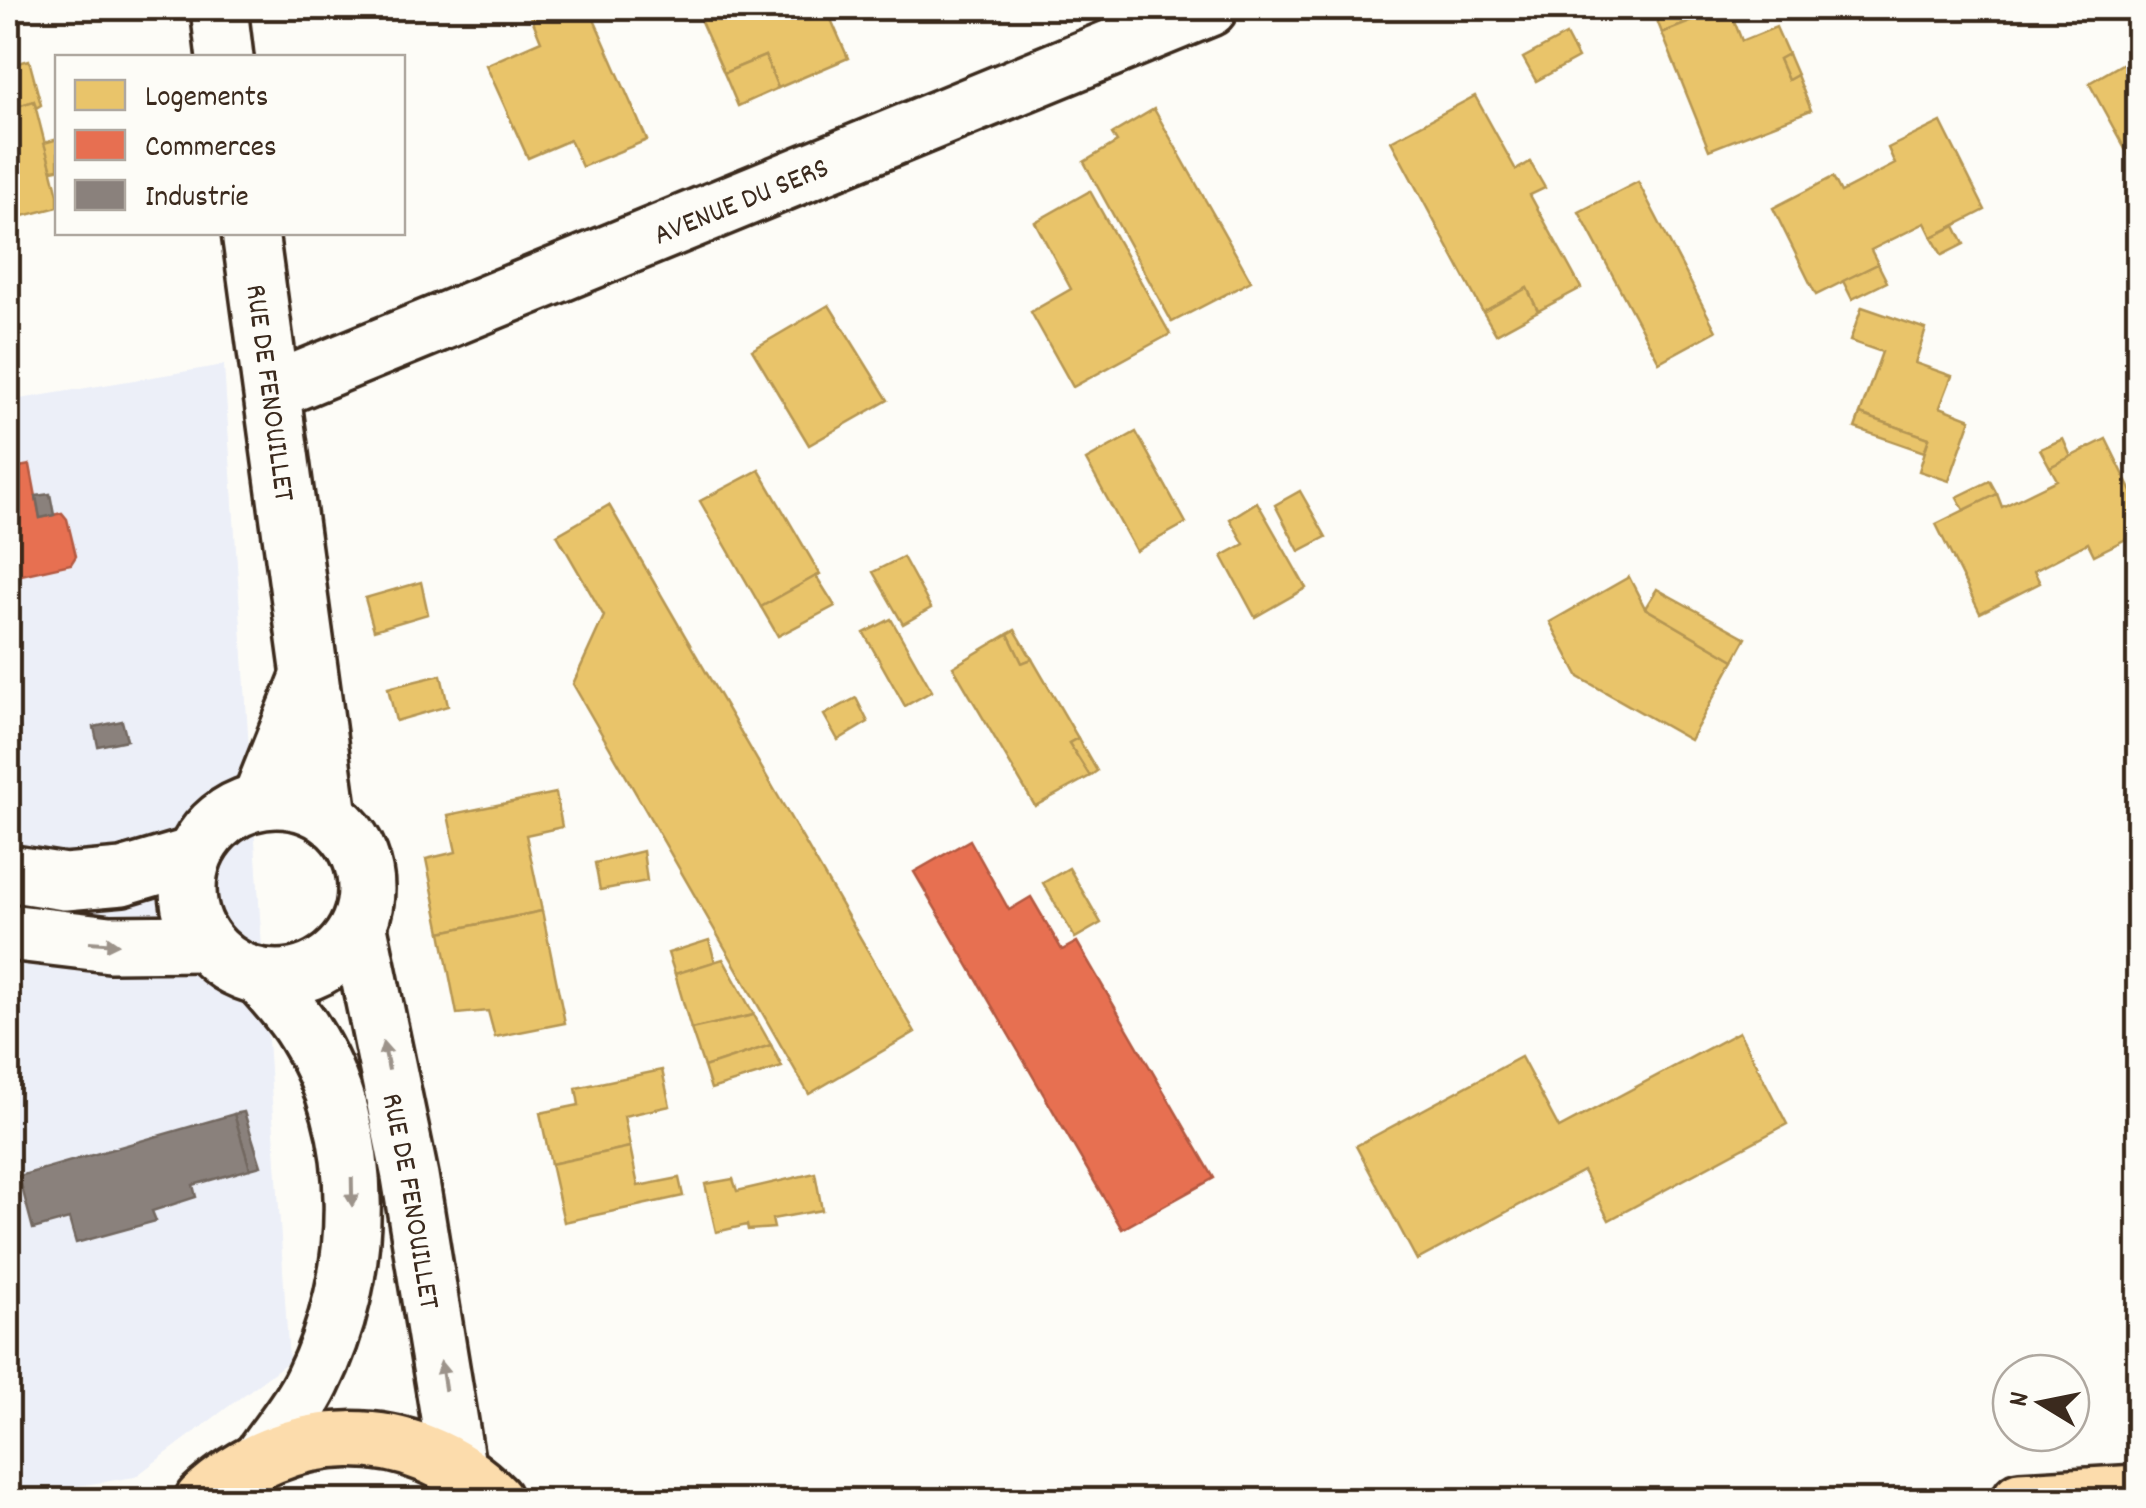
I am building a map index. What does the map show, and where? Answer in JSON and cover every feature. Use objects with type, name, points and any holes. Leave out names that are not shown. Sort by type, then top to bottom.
[{"type":"main road","points":[[219,8],[226,55]]},
{"type":"main road","name":"AVENUE DU SERS","points":[[272,391],[1209,8]]},
{"type":"main road","name":"RUE DE FENOUILLET","points":[[250,235],[329,816]]},
{"type":"main road","name":"RUE DE FENOUILLET","points":[[260,800],[311,672]]},
{"type":"main road","points":[[260,800],[296,801],[329,816],[351,837],[364,866],[367,897],[359,928],[335,958],[301,977],[262,978],[240,972],[220,959],[204,943],[187,902],[193,856],[209,831],[232,811],[260,800]]},
{"type":"main road","points":[[8,873],[64,882],[122,876],[193,856]]},
{"type":"main road","name":"RUE DE FENOUILLET","points":[[359,928],[476,1486]]},
{"type":"main road","points":[[8,932],[110,944],[204,943]]},
{"type":"main road","name":"RUE DE FENOUILLET","points":[[261,1458],[311,1384],[334,1330],[344,1287],[352,1204],[351,1164],[337,1101],[306,1034],[262,978]]},
{"type":"main road","points":[[203,1500],[222,1482],[261,1458],[306,1443],[352,1438],[398,1445],[441,1461],[476,1486]]},
{"type":"main road","points":[[2020,1500],[2138,1493]]},
{"type":"shaded area","points":[[224,365],[289,1361],[135,1477],[8,1497],[8,401]]},
{"type":"building: Logements","points":[[589,8],[647,140],[582,167],[570,140],[528,158],[486,65],[541,41],[528,9]]},
{"type":"building: Logements","points":[[695,8],[826,8],[848,58],[778,88],[765,56],[724,73]]},
{"type":"building: Logements","points":[[1652,8],[1726,8],[1662,33]]},
{"type":"building: Logements","points":[[1726,8],[1742,41],[1776,27],[1788,54],[1779,59],[1788,80],[1797,75],[1811,110],[1709,150],[1662,33]]},
{"type":"building: Logements","points":[[1566,35],[1578,58],[1536,81],[1523,58]]},
{"type":"building: Logements","points":[[1788,54],[1797,75],[1788,80],[1779,59]]},
{"type":"building: Logements","points":[[2138,55],[2138,154],[2130,158],[2089,83]]},
{"type":"building: Logements","points":[[765,56],[778,88],[738,106],[724,73]]},
{"type":"building: Logements","points":[[29,60],[41,105],[36,108],[34,101],[8,109],[8,66]]},
{"type":"building: Logements","points":[[1475,96],[1516,170],[1530,162],[1545,188],[1530,195],[1581,288],[1538,311],[1527,288],[1483,312],[1391,141]]},
{"type":"building: Logements","points":[[34,101],[55,183],[55,208],[8,220],[8,109]]},
{"type":"building: Logements","points":[[1154,109],[1251,281],[1172,322],[1084,162],[1117,142],[1112,134]]},
{"type":"building: Logements","points":[[1941,122],[1985,210],[1932,237],[1925,223],[1871,250],[1878,264],[1816,295],[1773,208],[1833,177],[1841,192],[1895,164],[1888,148]]},
{"type":"building: Logements","points":[[55,140],[55,170],[52,170],[44,143]]},
{"type":"building: Logements","points":[[1638,182],[1716,331],[1659,362],[1579,212]]},
{"type":"building: Logements","points":[[1090,191],[1170,334],[1073,387],[1031,312],[1071,289],[1035,222]]},
{"type":"building: Logements","points":[[1955,226],[1964,244],[1942,255],[1932,237]]},
{"type":"building: Logements","points":[[1878,264],[1887,282],[1852,299],[1843,281]]},
{"type":"building: Logements","points":[[1527,288],[1538,311],[1496,334],[1483,312]]},
{"type":"building: Logements","points":[[829,305],[888,400],[809,445],[752,350]]},
{"type":"building: Logements","points":[[1862,307],[1926,329],[1915,363],[1952,376],[1940,407],[1971,419],[1949,481],[1919,471],[1929,438],[1860,414],[1882,352],[1850,341]]},
{"type":"building: Logements","points":[[1860,414],[1929,438],[1924,452],[1855,428]]},
{"type":"building: Logements","points":[[1136,432],[1186,523],[1136,551],[1086,460]]},
{"type":"building: Logements","points":[[2063,439],[2071,457],[2050,467],[2040,449]]},
{"type":"building: Logements","points":[[2106,439],[2138,504],[2138,533],[2094,555],[2088,543],[2034,571],[2040,583],[1980,613],[1936,524],[1997,494],[2002,507],[2057,480],[2050,467]]},
{"type":"building: Logements","points":[[759,470],[820,574],[761,607],[700,501]]},
{"type":"building: Logements","points":[[1990,481],[1997,494],[1964,510],[1957,497]]},
{"type":"building: Logements","points":[[1300,491],[1326,537],[1299,551],[1275,505]]},
{"type":"building: Logements","points":[[1257,502],[1306,588],[1255,617],[1222,556],[1244,544],[1230,519]]},
{"type":"building: Logements","points":[[609,505],[915,1032],[809,1094],[573,684],[604,616],[557,535]]},
{"type":"building: Logements","points":[[903,557],[931,608],[903,624],[873,572]]},
{"type":"building: Logements","points":[[816,576],[835,606],[778,636],[761,607]]},
{"type":"building: Logements","points":[[1629,577],[1645,608],[1734,660],[1690,740],[1579,677],[1550,622]]},
{"type":"building: Logements","points":[[421,582],[428,614],[374,630],[365,598]]},
{"type":"building: Logements","points":[[1657,589],[1746,638],[1734,660],[1645,608]]},
{"type":"building: Logements","points":[[891,619],[932,691],[905,706],[864,633]]},
{"type":"building: Logements","points":[[1015,630],[1032,659],[1022,663],[1008,634]]},
{"type":"building: Logements","points":[[1008,634],[1022,663],[1032,659],[1078,738],[1069,743],[1090,776],[1035,806],[953,667]]},
{"type":"building: Logements","points":[[441,675],[448,706],[396,721],[388,688]]},
{"type":"building: Logements","points":[[856,698],[868,722],[838,740],[824,715]]},
{"type":"building: Logements","points":[[1078,738],[1097,771],[1090,776],[1069,743]]},
{"type":"building: Logements","points":[[556,793],[562,827],[526,835],[542,911],[441,932],[426,859],[456,852],[448,815]]},
{"type":"building: Logements","points":[[643,851],[647,881],[600,890],[595,863]]},
{"type":"building: Logements","points":[[1069,868],[1101,923],[1075,938],[1043,883]]},
{"type":"building: Logements","points":[[542,911],[565,1023],[495,1037],[488,1011],[457,1014],[441,932]]},
{"type":"building: Logements","points":[[709,940],[715,962],[675,974],[668,953]]},
{"type":"building: Logements","points":[[723,959],[754,1015],[691,1029],[675,974]]},
{"type":"building: Logements","points":[[754,1015],[771,1045],[704,1067],[691,1029]]},
{"type":"building: Logements","points":[[1739,1032],[1787,1124],[1609,1220],[1583,1171],[1417,1260],[1356,1146],[1521,1057],[1559,1128]]},
{"type":"building: Logements","points":[[771,1045],[782,1067],[711,1089],[704,1067]]},
{"type":"building: Logements","points":[[662,1070],[670,1106],[624,1116],[630,1147],[551,1164],[540,1113],[579,1105],[576,1088]]},
{"type":"building: Logements","points":[[630,1147],[638,1186],[679,1178],[683,1196],[564,1222],[551,1164]]},
{"type":"building: Logements","points":[[815,1173],[822,1210],[772,1219],[774,1228],[748,1230],[747,1225],[716,1232],[705,1184],[733,1179],[737,1191]]},
{"type":"building: Commerces","points":[[30,465],[40,518],[62,513],[76,556],[71,564],[8,578],[8,469]]},
{"type":"building: Commerces","points":[[970,840],[1009,910],[1031,897],[1062,950],[1077,942],[1214,1178],[1122,1229],[914,872]]},
{"type":"building: Industrie","points":[[50,494],[54,515],[40,518],[36,496]]},
{"type":"building: Industrie","points":[[122,721],[127,740],[98,746],[94,727]]},
{"type":"building: Industrie","points":[[244,1112],[261,1166],[250,1169],[234,1114]]},
{"type":"building: Industrie","points":[[234,1114],[250,1169],[193,1185],[196,1197],[152,1211],[156,1221],[76,1243],[69,1219],[33,1229],[19,1176]]}]
